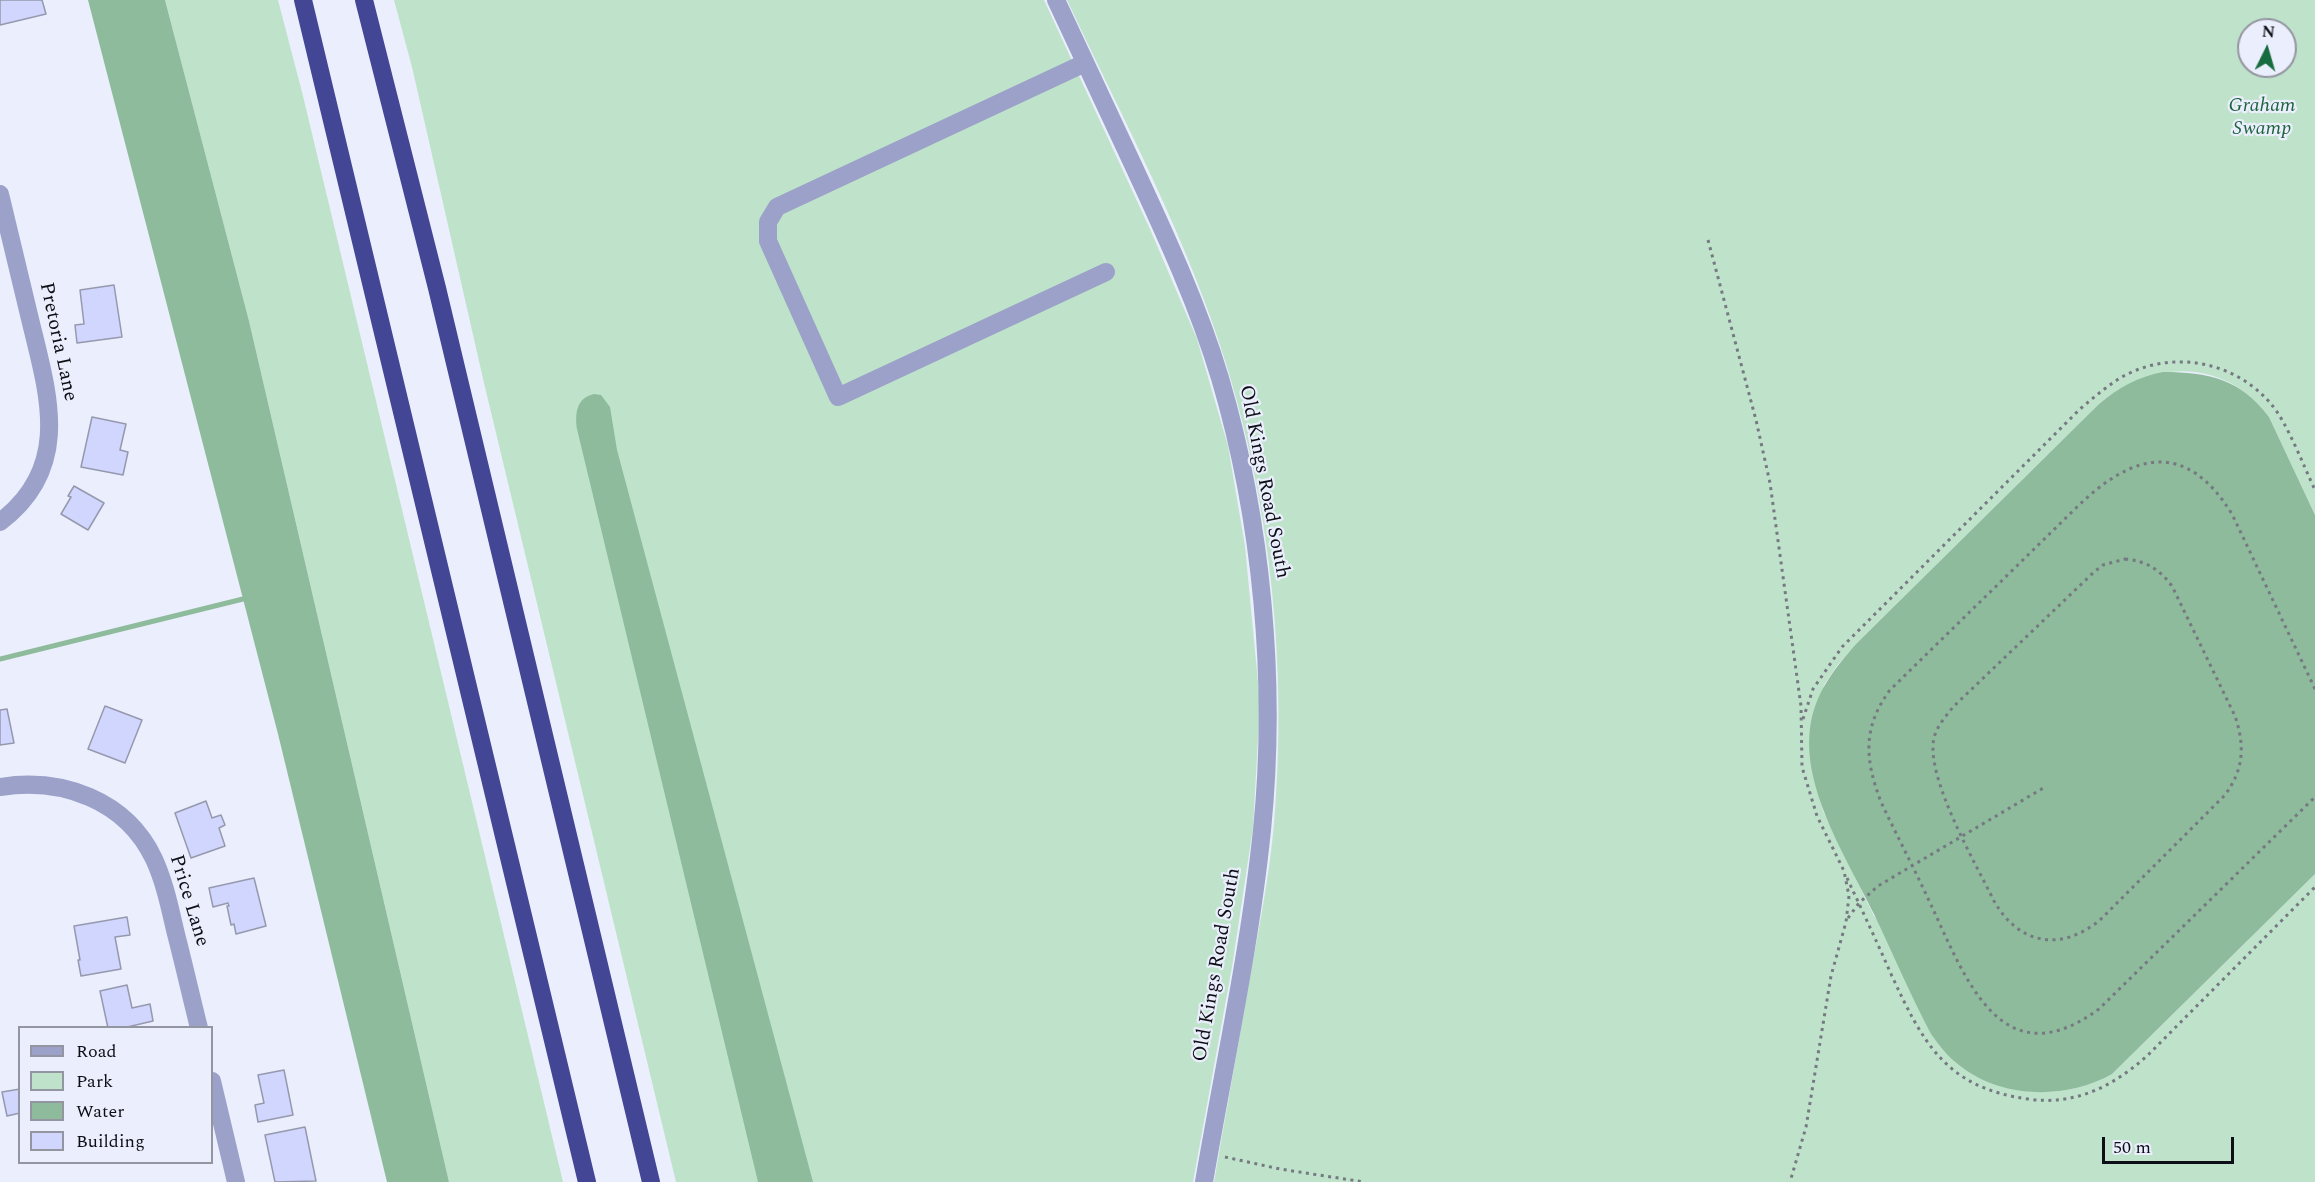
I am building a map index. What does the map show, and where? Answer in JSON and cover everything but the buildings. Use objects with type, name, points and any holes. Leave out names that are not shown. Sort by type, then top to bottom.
[{"type":"highway","points":[[303,0],[587,1182]]},
{"type":"highway","points":[[364,0],[440,300],[651,1182]]},
{"type":"street","name":"Old Kings Road South","points":[[1056,0],[1170,246],[1207,340],[1220,379],[1235,440],[1258,561],[1267,686],[1263,819],[1248,931],[1203,1182]]},
{"type":"street","points":[[1085,63],[777,207],[768,222],[768,242],[838,397],[1106,273]]},
{"type":"street","name":"Pretoria Lane","points":[[0,194],[45,384],[50,430],[43,466],[35,483],[15,509],[0,522]]},
{"type":"street","name":"Price Lane","points":[[0,787],[32,783],[70,789],[106,805],[134,829],[144,841],[161,874],[199,1026]]},
{"type":"street","points":[[213,1085],[236,1182]]},
{"type":"path","points":[[1708,240],[1756,420],[1770,483],[1798,680],[1802,723],[1802,767],[1806,786],[1817,816],[1914,1023],[1933,1051],[1957,1073],[1985,1090],[2016,1098],[2052,1101],[2084,1095],[2115,1082],[2148,1055],[2315,886]]},
{"type":"path","points":[[1802,723],[1813,689],[1842,647],[2080,409],[2122,377],[2152,366],[2178,362],[2204,364],[2235,374],[2248,381],[2272,404],[2315,490]]},
{"type":"path","points":[[2315,689],[2232,514],[2211,484],[2197,473],[2168,463],[2154,462],[2127,468],[2090,494],[1901,679],[1882,702],[1871,727],[1869,741],[1871,770],[1881,802],[1965,977],[1995,1017],[2020,1029],[2048,1033],[2075,1025],[2111,999],[2315,797]]},
{"type":"path","points":[[2125,559],[2136,560],[2157,570],[2165,577],[2177,596],[2229,702],[2238,727],[2242,763],[2234,784],[2100,920],[2078,934],[2058,940],[2036,938],[2025,934],[2008,922],[1994,901],[1963,836],[1947,806],[1934,762],[1934,740],[1943,720],[1953,707],[2103,565],[2125,559]]},
{"type":"path","points":[[1846,922],[1858,903],[1878,886],[2045,787]]},
{"type":"path","points":[[1790,1182],[1806,1127],[1831,976],[1846,922],[1849,896],[1844,871]]},
{"type":"path","points":[[1209,1153],[1280,1169],[1364,1182]]},
{"type":"green space","points":[[165,0],[278,0],[303,96],[563,1182],[449,1182],[249,321]]},
{"type":"green space","points":[[394,0],[1044,0],[1150,229],[1197,339],[1228,446],[1245,546],[1260,703],[1253,828],[1232,967],[1193,1182],[676,1182],[484,383],[412,67]]},
{"type":"green space","name":"Graham Swamp","points":[[1067,0],[2315,0],[2315,515],[2269,417],[2251,398],[2231,384],[2210,375],[2187,372],[2164,373],[2142,379],[2120,389],[2099,404],[1856,644],[1836,667],[1824,685],[1812,768],[1823,811],[1874,916],[2029,1092],[2071,1089],[2112,1074],[2315,874],[2315,1182],[1214,1182],[1263,906],[1274,824],[1278,766],[1277,651],[1265,535],[1255,478],[1227,367],[1211,319],[1174,226]]},
{"type":"water","points":[[88,0],[165,0],[249,321],[449,1182],[387,1182],[278,734]]},
{"type":"water","points":[[2163,372],[2195,374],[2222,380],[2247,394],[2258,404],[2269,417],[2315,515],[2315,874],[2112,1074],[2075,1088],[2054,1092],[2014,1090],[1976,1076],[1959,1065],[1931,1034],[1828,821],[1812,771],[1809,746],[1811,722],[1823,689],[1856,644],[2099,404],[2129,384]]},
{"type":"water","points":[[594,394],[601,395],[610,407],[617,450],[813,1182],[758,1182],[577,429],[578,407],[583,399]]},
{"type":"waterway","points":[[0,659],[243,599]]}]
